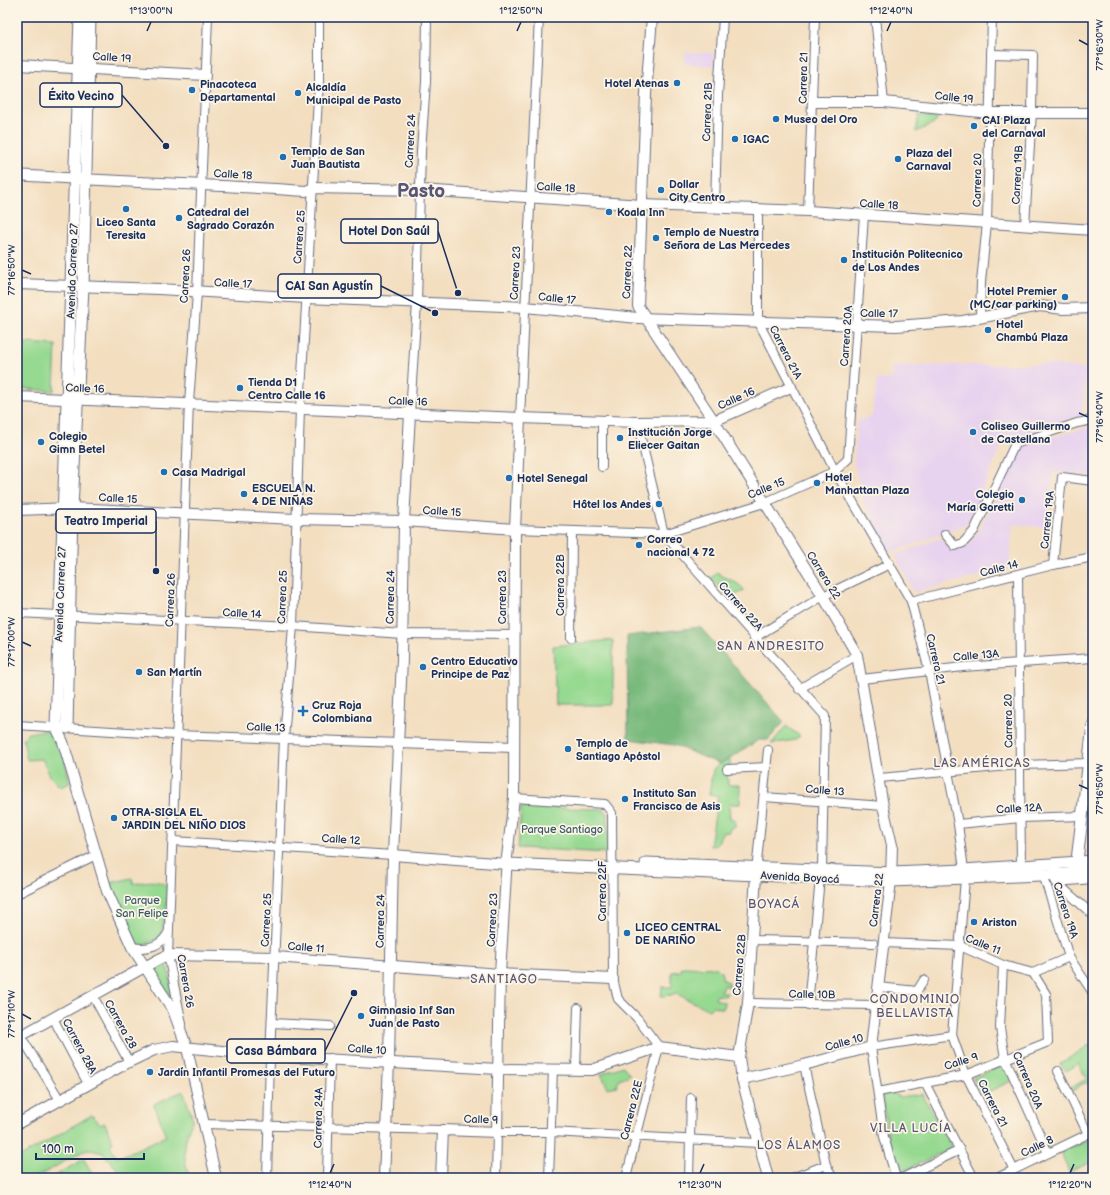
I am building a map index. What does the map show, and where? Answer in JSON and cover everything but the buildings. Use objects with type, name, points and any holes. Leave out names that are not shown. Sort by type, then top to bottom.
[{"type":"main road","name":"Avenida Carrera 27","points":[[62,728],[72,400],[72,287],[80,180],[83,68],[80,17]]},
{"type":"main road","name":"Avenida Carrera 27","points":[[83,68],[90,17]]},
{"type":"main road","name":"Avenida Carrera 27","points":[[72,400],[83,287],[80,180]]},
{"type":"main road","points":[[1076,867],[1082,816],[1091,763],[1093,725]]},
{"type":"main road","name":"Avenida Boyacá","points":[[507,860],[613,866],[891,877],[964,875],[1050,877],[1076,867]]},
{"type":"main road","name":"Avenida Boyacá","points":[[964,875],[1021,866],[1092,866]]},
{"type":"street","name":"Carrera 26","points":[[208,17],[196,293],[189,403],[175,736],[173,841],[168,955],[216,1178]]},
{"type":"street","name":"Carrera 25","points":[[267,1178],[270,1056],[284,740],[292,626],[300,409],[319,81],[320,17]]},
{"type":"street","name":"Carrera 24","points":[[384,1178],[389,1062],[393,855],[399,742],[404,521],[417,303],[421,151],[426,82],[427,17]]},
{"type":"street","name":"Carrera 23","points":[[496,1178],[500,974],[507,860],[514,798],[515,529],[539,17]]},
{"type":"street","name":"Carrera 22","points":[[652,17],[646,94],[638,306],[648,318],[714,421],[823,596],[857,655],[880,778],[883,806],[892,845],[891,877],[878,943],[878,987],[871,1047],[884,1137],[896,1178]]},
{"type":"street","name":"Carrera 21B","points":[[715,207],[718,94],[723,17]]},
{"type":"street","name":"Carrera 21","points":[[808,212],[815,17]]},
{"type":"street","points":[[876,17],[884,102]]},
{"type":"street","name":"Carrera 20","points":[[980,318],[981,282],[987,223],[992,17]]},
{"type":"street","name":"Carrera 19B","points":[[991,54],[1033,55],[1032,112],[1025,225]]},
{"type":"street","name":"Calle 19","points":[[17,65],[205,75]]},
{"type":"street","name":"Calle 19","points":[[813,102],[884,102],[989,113],[1093,113]]},
{"type":"street","name":"Calle 18","points":[[17,175],[80,180],[201,184],[306,191],[313,188],[421,190],[642,206],[758,209],[1093,230]]},
{"type":"street","name":"Carrera 21A","points":[[758,209],[758,321],[835,471]]},
{"type":"street","name":"Carrera 20A","points":[[848,459],[864,215]]},
{"type":"street","name":"Calle 17","points":[[17,284],[159,289],[196,293],[526,307],[648,318],[896,326],[962,322],[1040,306],[1063,309],[1093,308]]},
{"type":"street","name":"Calle 16","points":[[17,397],[636,422],[714,421],[791,387]]},
{"type":"street","points":[[602,420],[602,467]]},
{"type":"street","points":[[945,534],[955,546],[963,543],[974,531],[1015,444],[1077,423],[1093,420]]},
{"type":"street","name":"Carrera 22A","points":[[636,422],[664,534],[799,689],[825,716],[821,874],[808,1005]]},
{"type":"street","name":"Calle 15","points":[[17,510],[68,508],[296,519],[404,521],[572,532],[664,534],[764,503],[835,471],[848,459]]},
{"type":"street","name":"Carrera 21","points":[[835,471],[911,601],[929,671],[958,824],[964,875],[960,946],[952,1035],[966,1075],[1014,1170]]},
{"type":"street","name":"Carrera 19A","points":[[1053,565],[1062,477],[1093,481]]},
{"type":"street","name":"Carrera 22B","points":[[571,638],[572,532]]},
{"type":"street","name":"Calle 14","points":[[911,601],[1053,565],[1093,557]]},
{"type":"street","points":[[754,638],[823,596],[890,564]]},
{"type":"street","name":"Carrera 20","points":[[1018,575],[1021,866]]},
{"type":"street","name":"Calle 14","points":[[17,613],[292,626],[402,634],[514,635]]},
{"type":"street","points":[[799,689],[857,655]]},
{"type":"street","name":"Calle 13A","points":[[862,679],[929,671],[1093,658]]},
{"type":"street","name":"Calle 13","points":[[17,725],[175,736],[399,742],[514,747]]},
{"type":"street","name":"Avenida Carrera 27","points":[[62,728],[63,742],[107,891],[132,947],[144,968],[173,1010],[187,1048]]},
{"type":"street","name":"Carrera 22B","points":[[768,750],[756,871],[748,1003],[739,1057],[742,1078],[768,1178]]},
{"type":"street","points":[[880,778],[1019,765],[1091,763]]},
{"type":"street","points":[[727,769],[767,767]]},
{"type":"street","name":"Calle 13","points":[[764,797],[883,806]]},
{"type":"street","name":"Carrera 22F","points":[[514,798],[605,804],[612,813],[613,980]]},
{"type":"street","name":"Calle 12A","points":[[958,824],[1021,818],[1082,816]]},
{"type":"street","name":"Calle 12","points":[[173,841],[393,855],[507,860]]},
{"type":"street","points":[[17,894],[96,855]]},
{"type":"street","points":[[1050,877],[1092,866]]},
{"type":"street","points":[[1050,877],[1093,915]]},
{"type":"street","name":"Carrera 19A","points":[[1050,877],[1069,957],[1093,993]]},
{"type":"street","points":[[132,947],[148,948],[158,944],[166,938],[170,928]]},
{"type":"street","name":"Calle 11","points":[[753,940],[815,943],[878,943],[960,946],[1003,965],[1033,973]]},
{"type":"street","name":"Calle 11","points":[[18,1035],[53,1018],[168,955],[275,957],[500,974],[613,980]]},
{"type":"street","points":[[1033,973],[1069,957]]},
{"type":"street","name":"Carrera 20A","points":[[1003,965],[1000,1028],[1005,1058],[1048,1153]]},
{"type":"street","name":"Calle 9","points":[[878,1092],[966,1075],[1005,1058],[1048,1042],[1046,994],[1033,973]]},
{"type":"street","points":[[613,980],[618,999],[637,1018],[659,1048]]},
{"type":"street","points":[[878,987],[917,991],[924,980]]},
{"type":"street","name":"Carrera 28","points":[[93,996],[129,1062]]},
{"type":"street","name":"Calle 10B","points":[[748,1003],[876,1005]]},
{"type":"street","points":[[576,1070],[578,1008]]},
{"type":"street","name":"Carrera 28A","points":[[53,1018],[88,1084]]},
{"type":"street","points":[[272,1023],[330,1026]]},
{"type":"street","points":[[18,1035],[60,1100]]},
{"type":"street","name":"Calle 10","points":[[742,1078],[804,1065],[871,1047],[952,1035]]},
{"type":"street","name":"Calle 10","points":[[17,1124],[129,1062],[154,1050],[172,1046],[270,1056],[330,1058],[498,1069],[592,1070],[602,1068],[659,1048],[739,1057]]},
{"type":"street","name":"Carrera 22E","points":[[626,1178],[659,1048]]},
{"type":"street","name":"Carrera 24A","points":[[327,1178],[330,1058]]},
{"type":"street","points":[[804,1065],[826,1165],[832,1178]]},
{"type":"street","points":[[549,1178],[553,1070]]},
{"type":"street","name":"Calle 8","points":[[997,1178],[1088,1134],[1058,1071]]},
{"type":"street","points":[[925,1083],[974,1178]]},
{"type":"street","points":[[689,1178],[691,1098]]},
{"type":"street","name":"Calle 9","points":[[204,1124],[385,1127],[496,1132],[551,1132],[636,1138],[758,1143]]},
{"type":"street","points":[[441,1178],[443,1130]]},
{"type":"street","points":[[902,1178],[960,1150]]},
{"type":"street","points":[[792,1178],[826,1165]]},
{"type":"shaded area","points":[[685,52],[714,53],[713,66],[685,64]]},
{"type":"shaded area","points":[[1052,364],[1086,369],[1082,415],[1002,444],[968,524],[891,553],[863,502],[854,463],[857,421],[872,416],[877,379],[891,379],[892,366]]},
{"type":"shaded area","name":"Colegio María Goretti","points":[[1093,426],[1093,476],[1053,472],[1049,528],[1013,524],[1009,569],[914,592],[895,555],[940,538],[951,550],[965,549],[979,531],[1020,446]]},
{"type":"shaded area","name":"Cruz Roja Colombiana","points":[[290,705],[315,705],[315,717],[290,716]]},
{"type":"green space","points":[[919,115],[937,118],[936,122],[916,132]]},
{"type":"green space","points":[[26,343],[56,345],[54,391],[17,388],[17,346]]},
{"type":"green space","points":[[717,572],[738,584],[744,590],[731,598],[711,579]]},
{"type":"green space","points":[[700,627],[784,722],[768,740],[759,740],[720,764],[674,745],[628,739],[627,636]]},
{"type":"green space","points":[[613,640],[613,705],[556,705],[553,646]]},
{"type":"green space","points":[[786,726],[800,736],[795,740],[771,744]]},
{"type":"green space","points":[[52,731],[62,748],[70,783],[60,787],[50,776],[42,759],[27,760],[23,739],[28,733]]},
{"type":"green space","points":[[730,757],[730,769],[727,769],[728,785],[740,785],[740,804],[729,804],[730,818],[735,820],[735,827],[731,827],[729,832],[722,833],[717,845],[710,846],[718,796],[709,794],[713,769]]},
{"type":"green space","name":"Parque Santiago","points":[[521,807],[603,809],[608,815],[608,853],[518,848]]},
{"type":"green space","name":"Parque San Felipe","points":[[132,878],[134,884],[146,881],[159,882],[167,886],[166,912],[160,938],[145,945],[133,944],[120,917],[110,883]]},
{"type":"green space","points":[[166,959],[175,1004],[151,967]]},
{"type":"green space","points":[[682,967],[717,968],[721,972],[723,980],[729,982],[729,987],[724,985],[720,991],[727,993],[725,996],[717,995],[715,999],[724,1002],[723,1009],[713,1006],[709,1010],[675,993],[661,996],[662,987],[672,987],[672,972],[681,971]]},
{"type":"green space","points":[[1089,1045],[1093,1049],[1093,1090],[1089,1083],[1082,1084],[1074,1091],[1072,1087],[1087,1079],[1078,1064],[1066,1071],[1060,1064]]},
{"type":"green space","points":[[1004,1065],[1013,1080],[982,1095],[973,1078]]},
{"type":"green space","points":[[623,1066],[630,1075],[619,1079],[617,1086],[608,1088],[601,1074]]},
{"type":"green space","points":[[183,1091],[193,1119],[187,1134],[185,1148],[187,1170],[190,1178],[125,1178],[103,1153],[87,1149],[35,1178],[17,1178],[17,1159],[92,1115],[101,1124],[105,1123],[113,1143],[110,1145],[117,1158],[166,1136],[154,1104]]},
{"type":"green space","points":[[891,1093],[900,1097],[922,1094],[952,1148],[899,1173],[888,1137],[882,1095]]},
{"type":"green space","points":[[1093,1138],[1093,1161],[1069,1172],[1061,1152]]},
{"type":"green space","points":[[84,1159],[94,1178],[51,1178]]},
{"type":"place","name":"Hotel Atenas","points":[[677,83]]},
{"type":"place","name":"Pinacoteca Departamental","points":[[192,90]]},
{"type":"place","name":"Alcaldía Municipal de Pasto","points":[[298,93]]},
{"type":"place","name":"Museo del Oro","points":[[776,119]]},
{"type":"place","name":"CAI Plaza del Carnaval","points":[[974,126]]},
{"type":"place","name":"IGAC","points":[[735,139]]},
{"type":"place","name":"Éxito Vecino","points":[[166,146]]},
{"type":"place","name":"Templo de San Juan Bautista","points":[[283,157]]},
{"type":"place","name":"Plaza del Carnaval","points":[[898,159]]},
{"type":"place","name":"Dollar City Centro","points":[[661,190]]},
{"type":"place","name":"Liceo Santa Teresita","points":[[126,209]]},
{"type":"place","name":"Koala Inn","points":[[609,212]]},
{"type":"place","name":"Catedral del Sagrado Corazón","points":[[179,218]]},
{"type":"place","name":"Templo de Nuestra Señora de Las Mercedes","points":[[656,238]]},
{"type":"place","name":"Institución Politecnico de Los Andes","points":[[844,260]]},
{"type":"place","name":"Hotel Don Saúl","points":[[458,293]]},
{"type":"place","name":"Hotel Premier (MC/car parking)","points":[[1065,297]]},
{"type":"place","name":"CAI San Agustín","points":[[435,313]]},
{"type":"place","name":"Hotel Chambú Plaza","points":[[988,330]]},
{"type":"place","name":"Tienda D1 Centro Calle 16","points":[[240,388]]},
{"type":"place","name":"Coliseo Guillermo de Castellana","points":[[973,432]]},
{"type":"place","name":"Institución Jorge Eliecer Gaitan","points":[[620,438]]},
{"type":"place","name":"Colegio Gimn Betel","points":[[41,442]]},
{"type":"place","name":"Casa Madrigal","points":[[164,472]]},
{"type":"place","name":"Hotel Senegal","points":[[509,478]]},
{"type":"place","name":"Hotel Manhattan Plaza","points":[[817,483]]},
{"type":"place","name":"ESCUELA N. 4 DE NIÑAS","points":[[244,494]]},
{"type":"place","name":"Colegio María Goretti","points":[[1022,500]]},
{"type":"place","name":"Hôtel los Andes","points":[[659,504]]},
{"type":"place","name":"Correo nacional 4 72","points":[[639,545]]},
{"type":"place","name":"Teatro Imperial","points":[[156,571]]},
{"type":"place","name":"Centro Educativo Principe de Paz","points":[[423,667]]},
{"type":"place","name":"San Martín","points":[[139,672]]},
{"type":"place","name":"Cruz Roja Colombiana","points":[[303,711]]},
{"type":"place","name":"Templo de Santiago Apóstol","points":[[568,749]]},
{"type":"place","name":"Instituto San Francisco de Asis","points":[[625,799]]},
{"type":"place","name":"OTRA-SIGLA EL JARDIN DEL NIÑO DIOS","points":[[114,818]]},
{"type":"place","name":"Ariston","points":[[974,922]]},
{"type":"place","name":"LICEO CENTRAL DE NARIÑO","points":[[627,933]]},
{"type":"place","name":"Casa Bámbara","points":[[354,993]]},
{"type":"place","name":"Gimnasio Inf San Juan de Pasto","points":[[361,1016]]},
{"type":"place","name":"Jardín Infantil Promesas del Futuro","points":[[150,1072]]},
{"type":"district","name":"Pasto","points":[[421,190]]},
{"type":"district","name":"SAN ANDRESITO","points":[[771,646]]},
{"type":"district","name":"LAS AMÉRICAS","points":[[982,763]]},
{"type":"district","name":"BOYACÁ","points":[[774,904]]},
{"type":"district","name":"SANTIAGO","points":[[504,979]]},
{"type":"district","name":"CONDOMINIO BELLAVISTA","points":[[915,1006]]},
{"type":"district","name":"VILLA LUCÍA","points":[[911,1128]]},
{"type":"district","name":"LOS ÁLAMOS","points":[[799,1145]]}]
